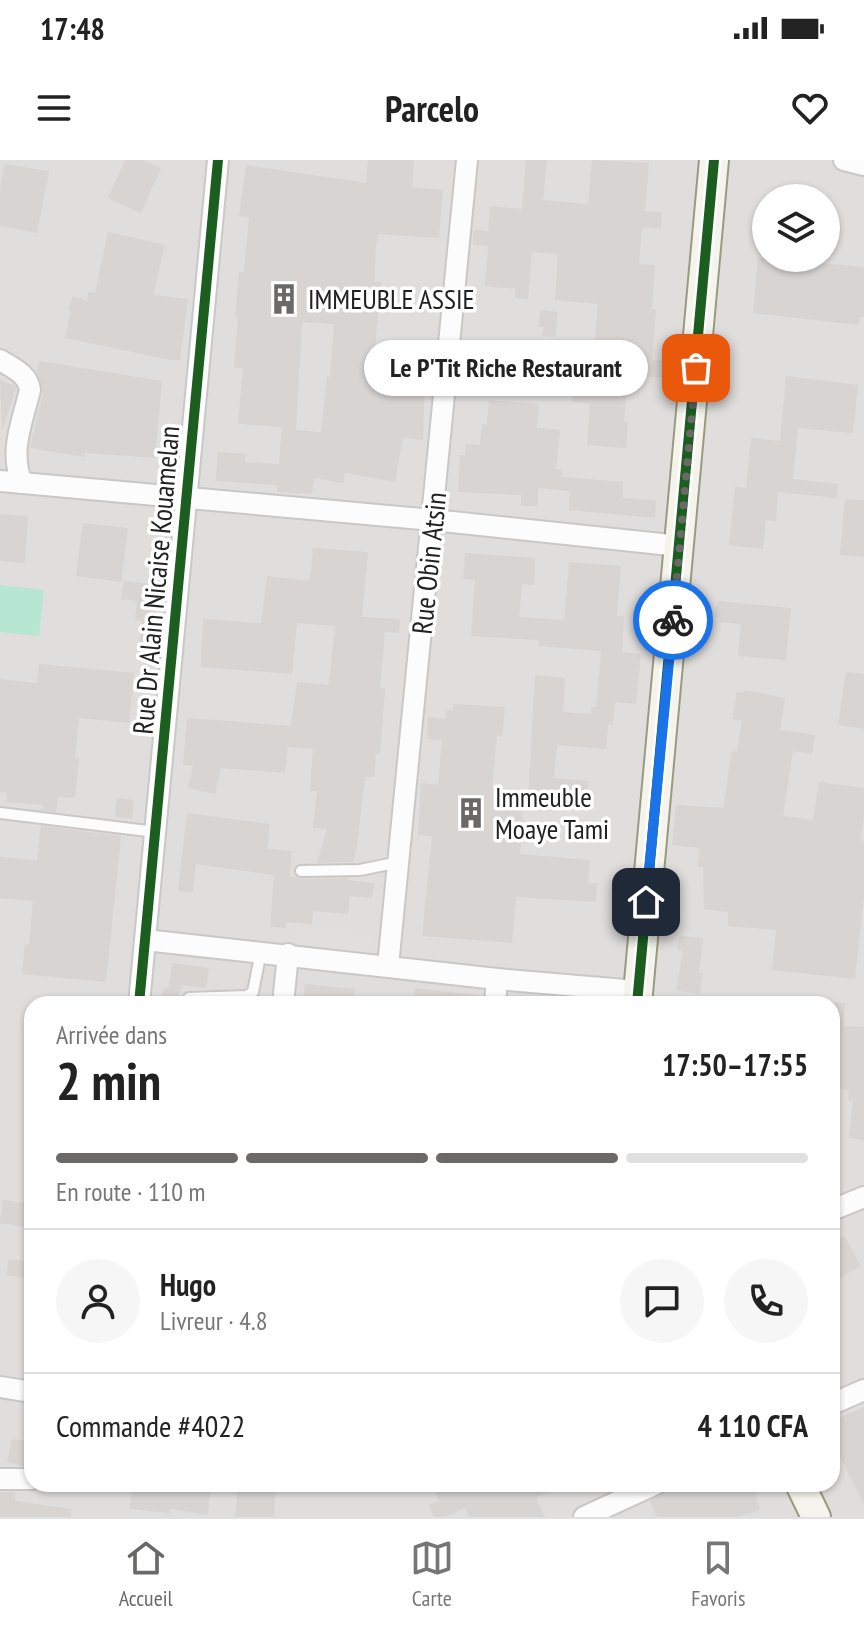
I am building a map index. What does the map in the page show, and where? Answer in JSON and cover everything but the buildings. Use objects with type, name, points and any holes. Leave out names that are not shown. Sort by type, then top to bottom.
[{"type":"street","name":"Rue Dr Alain Nicaise Kouamelan","points":[[140,996],[218,160]]},
{"type":"street","name":"Rue Obin Atsin","points":[[388,966],[467,160]]},
{"type":"street","points":[[637,996],[714,160]]},
{"type":"street","points":[[844,160],[864,165]]},
{"type":"street","points":[[0,360],[18,370],[29,381],[30,390],[15,454],[22,483]]},
{"type":"street","points":[[0,481],[680,546]]},
{"type":"street","points":[[145,940],[288,954],[622,996]]},
{"type":"street","points":[[284,996],[288,954]]},
{"type":"street","points":[[496,996],[497,979]]},
{"type":"street","points":[[840,1207],[864,1197]]},
{"type":"street","points":[[0,1387],[24,1391]]},
{"type":"street","points":[[840,1400],[864,1390]]},
{"type":"street","points":[[0,1479],[24,1479]]},
{"type":"street","points":[[584,1517],[639,1492]]},
{"type":"street","points":[[804,1492],[816,1517]]},
{"type":"lane","points":[[0,813],[156,832]]},
{"type":"lane","points":[[301,871],[360,870],[399,862]]},
{"type":"lane","points":[[247,996],[253,992],[261,951]]},
{"type":"shaded area","points":[[0,160],[864,160],[864,1517],[0,1517]]},
{"type":"shaded area","points":[[297,931],[370,936],[368,954],[295,949]]},
{"type":"green space","points":[[0,585],[44,590],[39,636],[0,632]]},
{"type":"cycle path","points":[[140,996],[218,160]]},
{"type":"cycle path","points":[[638,996],[714,160]]},
{"type":"way so far","points":[[673,620],[696,368]]},
{"type":"place","name":"IMMEUBLE ASSIE","points":[[284,299]]},
{"type":"place","name":"Le P'Tit Riche Restaurant","points":[[696,368]]},
{"type":"place","name":"Immeuble Moaye Tami","points":[[471,813]]},
{"type":"route","points":[[646,902],[673,620]]}]
